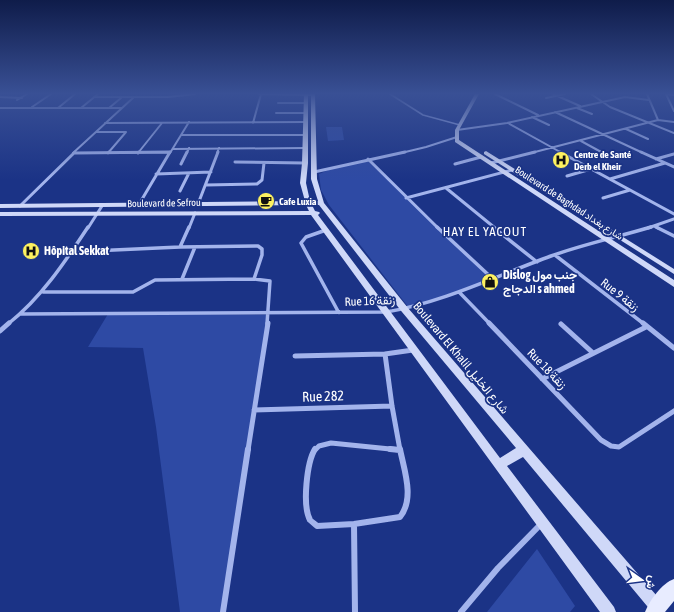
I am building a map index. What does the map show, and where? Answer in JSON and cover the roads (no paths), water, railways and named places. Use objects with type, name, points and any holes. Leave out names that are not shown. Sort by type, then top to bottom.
[{"type":"main road","points":[[656,610],[674,587]]},
{"type":"street","points":[[20,206],[105,123],[174,123]]},
{"type":"street","points":[[138,153],[162,123]]},
{"type":"street","points":[[138,206],[156,174],[189,123]]},
{"type":"street","points":[[225,123],[258,123]]},
{"type":"street","name":"Boulevard El Khalil شارع الخليل","points":[[305,123],[305,148],[321,203],[328,213],[405,310],[656,610]]},
{"type":"street","name":"Boulevard El Khalil شارع الخليل","points":[[312,123],[310,167],[303,183],[308,204],[313,213],[413,350],[609,612]]},
{"type":"street","points":[[235,162],[310,167],[334,167],[426,147],[457,134],[507,123],[674,214]]},
{"type":"street","points":[[544,123],[549,125]]},
{"type":"street","points":[[576,123],[674,167]]},
{"type":"street","points":[[491,163],[647,123]]},
{"type":"street","points":[[650,123],[674,133]]},
{"type":"street","points":[[457,134],[460,125]]},
{"type":"street","points":[[626,129],[648,139]]},
{"type":"street","points":[[96,132],[126,133],[108,153]]},
{"type":"street","name":"Boulevard de Baghdad شارع بغداد","points":[[457,134],[457,141],[674,284]]},
{"type":"street","name":"Boulevard de Baghdad شارع بغداد","points":[[457,134],[674,272]]},
{"type":"street","points":[[181,135],[305,135]]},
{"type":"street","points":[[581,140],[606,154]]},
{"type":"street","points":[[181,164],[189,148]]},
{"type":"street","points":[[198,204],[219,148]]},
{"type":"street","points":[[173,149],[305,148]]},
{"type":"street","points":[[73,153],[170,152]]},
{"type":"street","points":[[656,159],[674,154]]},
{"type":"street","points":[[455,164],[481,157]]},
{"type":"street","points":[[368,159],[406,198],[494,280]]},
{"type":"street","points":[[206,185],[255,185],[262,180],[264,163]]},
{"type":"street","points":[[610,178],[665,163]]},
{"type":"street","points":[[567,176],[592,169]]},
{"type":"street","points":[[406,198],[512,170]]},
{"type":"street","points":[[156,174],[211,172]]},
{"type":"street","points":[[180,191],[189,173]]},
{"type":"street","points":[[446,188],[537,262]]},
{"type":"street","points":[[603,198],[630,190]]},
{"type":"street","name":"Boulevard de Sefrou","points":[[0,206],[138,206],[321,203]]},
{"type":"street","points":[[0,214],[8,206]]},
{"type":"street","points":[[1,330],[21,314],[43,292],[102,206]]},
{"type":"street","points":[[180,247],[195,213]]},
{"type":"street","name":"Boulevard de Sefrou","points":[[0,214],[328,213]]},
{"type":"street","points":[[656,226],[674,219]]},
{"type":"street","points":[[656,226],[674,236]]},
{"type":"street","name":"Rue 16 زنقة","points":[[21,314],[269,314],[386,312],[405,310],[460,293],[555,255],[656,226]]},
{"type":"street","points":[[326,230],[306,237],[301,243],[339,313]]},
{"type":"street","points":[[70,252],[243,245],[260,247],[262,249],[262,254],[254,279]]},
{"type":"street","points":[[182,279],[195,247]]},
{"type":"street","name":"Rue 9 زنقة","points":[[555,255],[674,348]]},
{"type":"street","points":[[43,292],[132,292],[142,289],[151,281],[182,279],[268,279],[270,282],[269,314],[223,612]]},
{"type":"street","name":"Rue 18 زنقة","points":[[460,293],[601,440],[614,447],[619,447],[674,411]]},
{"type":"street","points":[[561,324],[593,353]]},
{"type":"street","points":[[542,379],[646,327]]},
{"type":"street","points":[[295,356],[385,354],[413,350]]},
{"type":"street","points":[[385,354],[392,406],[408,491],[408,502],[405,511],[400,517],[354,524],[317,526],[310,519],[307,505],[310,465],[316,448],[320,445],[331,443],[400,450]]},
{"type":"street","name":"Rue 282","points":[[254,410],[392,406]]},
{"type":"street","points":[[499,465],[523,450]]},
{"type":"street","points":[[461,612],[498,568],[542,522]]},
{"type":"street","points":[[354,524],[355,612]]},
{"type":"lane","points":[[451,123],[460,125]]},
{"type":"place","name":"Centre de Santé Derb el Kheir","points":[[561,160]]},
{"type":"place","name":"Cafe Luxia","points":[[266,201]]},
{"type":"place","name":"Hôpital Sekkat","points":[[31,251]]},
{"type":"place","name":"Dislog جنب مول الدجاج s ahmed","points":[[490,282]]},
{"type":"district","name":"HAY EL YACOUT","points":[[485,231]]}]
